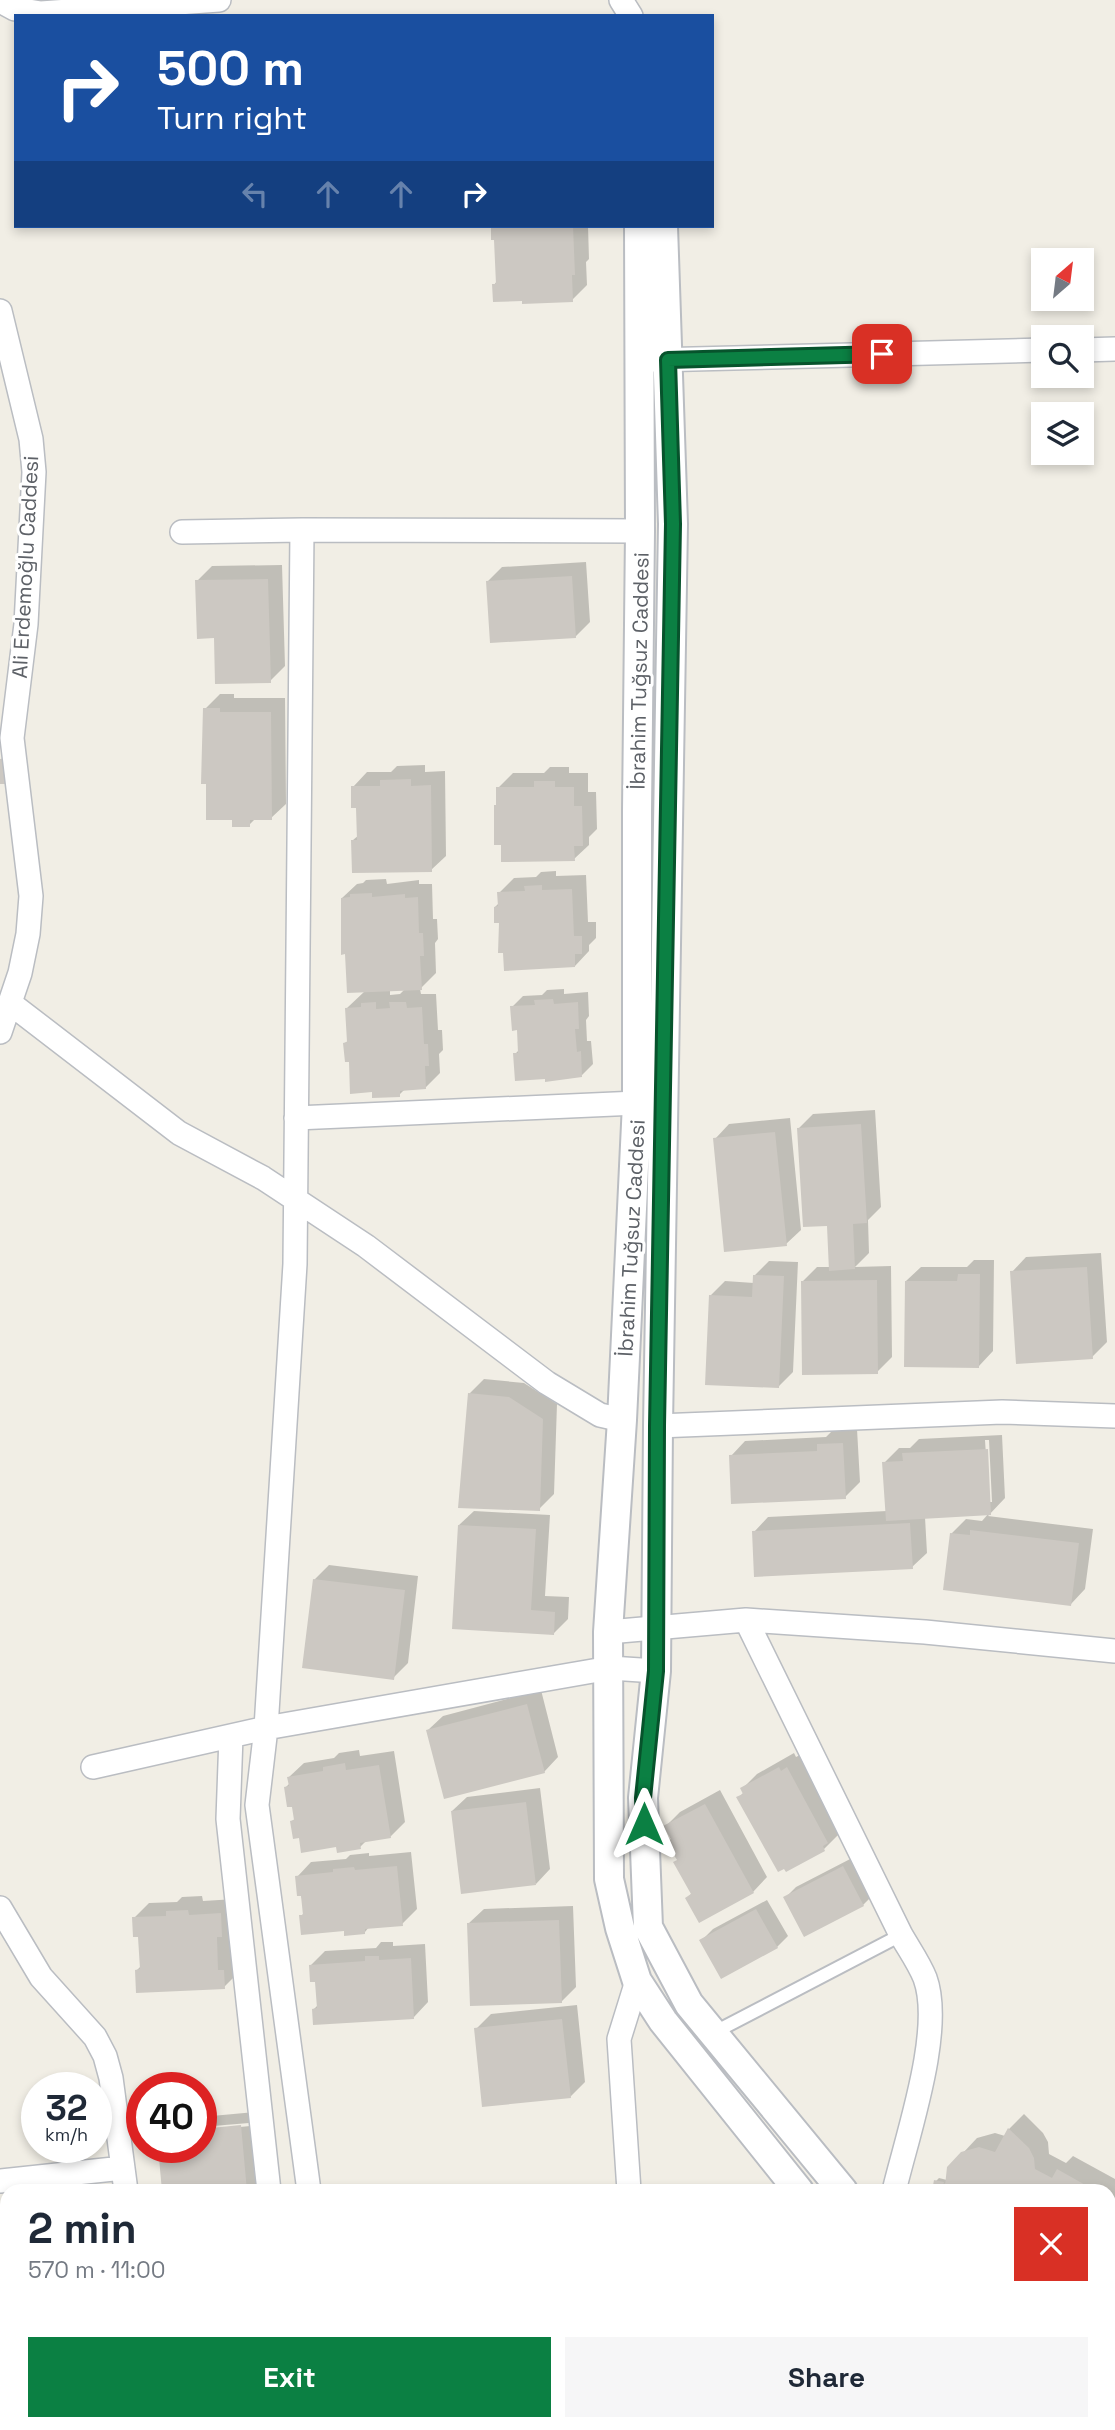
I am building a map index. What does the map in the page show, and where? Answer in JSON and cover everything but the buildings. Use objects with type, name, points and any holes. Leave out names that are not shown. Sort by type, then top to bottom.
[{"type":"street","points":[[0,1],[15,9],[41,13],[219,0]]},
{"type":"street","name":"İbrahim Tuğsuz Caddesi","points":[[639,228],[637,1104],[622,1420],[608,1632],[609,1879],[620,1928],[637,1981],[663,2021],[793,2184]]},
{"type":"street","name":"İbrahim Tuğsuz Caddesi","points":[[663,228],[673,524],[657,1426],[656,1671],[643,1798],[648,1927],[689,2004],[837,2184]]},
{"type":"street","name":"Ali Erdemoğlu Caddesi","points":[[0,311],[31,439],[34,472],[26,624],[12,738],[31,896],[28,934],[20,973],[0,1032]]},
{"type":"street","points":[[1094,349],[1115,349]]},
{"type":"street","points":[[639,360],[1031,351]]},
{"type":"street","points":[[302,530],[294,1278],[266,1728],[257,1805],[308,2184]]},
{"type":"street","points":[[182,532],[640,531]]},
{"type":"street","points":[[10,1003],[179,1133],[262,1178],[366,1246],[547,1383],[600,1415],[622,1420]]},
{"type":"street","points":[[296,1118],[637,1104]]},
{"type":"street","points":[[657,1426],[1002,1412],[1115,1416]]},
{"type":"street","points":[[608,1632],[746,1620],[925,1632],[1115,1651]]},
{"type":"street","points":[[746,1620],[925,1979],[931,2012],[929,2051],[896,2184]]},
{"type":"street","points":[[93,1767],[266,1728],[610,1668],[656,1671]]},
{"type":"street","points":[[231,1736],[228,1819],[268,2184]]},
{"type":"street","points":[[0,1908],[41,1977],[95,2037],[105,2056],[111,2078],[124,2184]]},
{"type":"street","points":[[629,2184],[619,2039],[637,1981]]},
{"type":"street","points":[[0,2181],[123,2168]]},
{"type":"lane","points":[[713,2033],[901,1935]]},
{"type":"route","points":[[644,1824],[643,1798],[656,1671],[657,1426],[673,524],[668,360],[882,354]]}]
